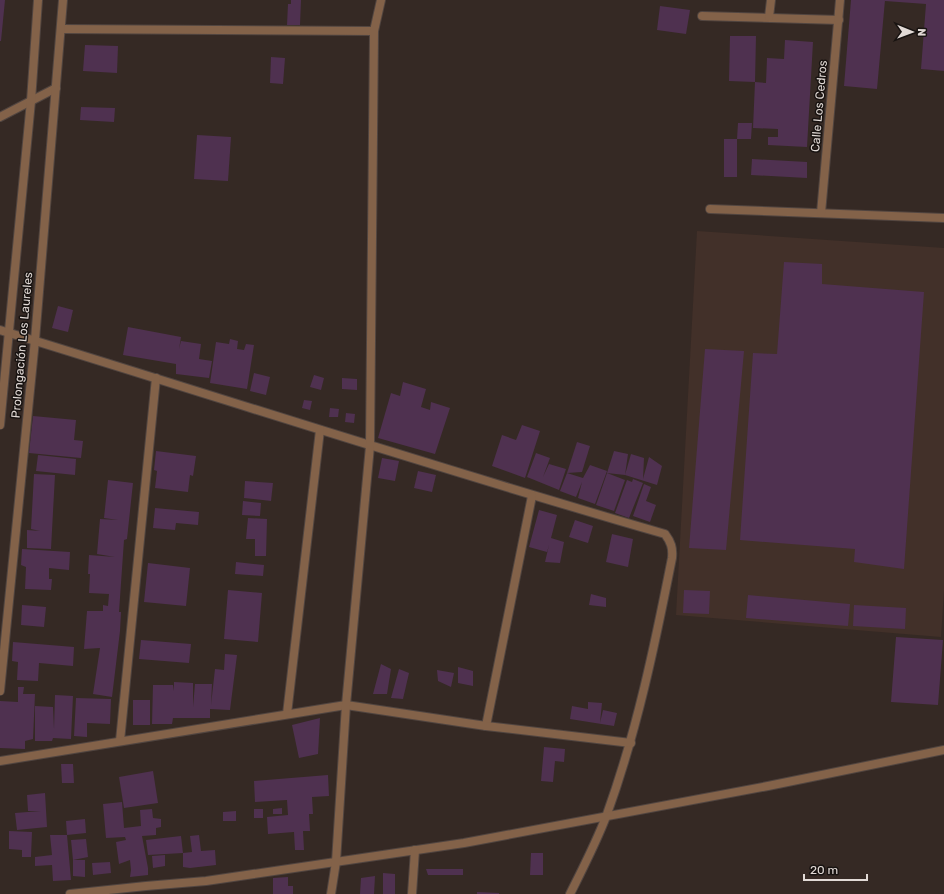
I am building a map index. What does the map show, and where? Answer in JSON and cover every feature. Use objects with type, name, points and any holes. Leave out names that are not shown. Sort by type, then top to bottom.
[{"type":"street","name":"Prolongación Los Laureles","points":[[0,425],[31,101],[38,0]]},
{"type":"street","name":"Prolongación Los Laureles","points":[[0,691],[35,340],[63,0]]},
{"type":"street","points":[[331,894],[336,862],[346,705],[370,446],[374,31],[381,0]]},
{"type":"street","points":[[769,17],[770,0]]},
{"type":"street","name":"Calle Los Cedros","points":[[822,214],[840,0]]},
{"type":"street","points":[[702,16],[839,20]]},
{"type":"street","points":[[61,29],[374,31]]},
{"type":"street","points":[[0,117],[56,88]]},
{"type":"street","points":[[710,209],[944,218]]},
{"type":"street","points":[[0,330],[532,496],[665,534],[670,541],[672,558],[631,744],[607,816],[570,894]]},
{"type":"street","points":[[120,741],[156,378]]},
{"type":"street","points":[[287,714],[320,430]]},
{"type":"street","points":[[486,726],[532,496]]},
{"type":"street","points":[[0,761],[346,705],[486,726],[631,744]]},
{"type":"street","points":[[70,894],[132,891],[464,843],[768,786],[944,750]]},
{"type":"street","points":[[412,894],[415,850]]},
{"type":"shaded area","points":[[697,231],[944,248],[944,591],[941,637],[676,615]]},
{"type":"building","points":[[0,0],[5,0],[1,41],[0,41]]},
{"type":"building","points":[[291,0],[301,0],[300,25],[287,25],[288,4],[291,4]]},
{"type":"building","points":[[851,0],[885,0],[877,89],[844,86]]},
{"type":"building","points":[[885,0],[944,0],[944,71],[921,69],[926,4]]},
{"type":"building","points":[[660,6],[690,10],[686,34],[657,30]]},
{"type":"building","points":[[730,36],[756,36],[755,82],[729,81]]},
{"type":"building","points":[[785,40],[813,42],[807,147],[768,145],[768,137],[778,137],[778,129],[753,128],[755,82],[766,83],[767,58],[784,59]]},
{"type":"building","points":[[85,45],[118,46],[117,73],[83,71]]},
{"type":"building","points":[[271,57],[285,58],[283,84],[270,83]]},
{"type":"building","points":[[81,107],[115,108],[114,122],[80,120]]},
{"type":"building","points":[[738,123],[752,123],[751,139],[737,139]]},
{"type":"building","points":[[197,135],[231,137],[228,181],[194,179]]},
{"type":"building","points":[[724,139],[737,139],[737,177],[724,177]]},
{"type":"building","points":[[752,159],[807,162],[807,178],[751,175]]},
{"type":"building","points":[[784,262],[822,264],[822,284],[924,292],[904,569],[854,562],[855,549],[740,540],[753,353],[777,354]]},
{"type":"building","points":[[58,306],[73,310],[68,332],[52,328]]},
{"type":"building","points":[[128,327],[181,337],[179,349],[181,341],[201,344],[199,359],[212,361],[209,378],[176,374],[176,364],[123,355]]},
{"type":"building","points":[[230,339],[238,341],[237,349],[244,350],[246,344],[254,345],[247,389],[210,383],[216,342],[229,344]]},
{"type":"building","points":[[705,349],[744,351],[726,550],[689,548]]},
{"type":"building","points":[[254,373],[270,377],[266,395],[250,391]]},
{"type":"building","points":[[314,375],[324,378],[321,390],[310,387]]},
{"type":"building","points":[[342,378],[357,379],[357,390],[342,389]]},
{"type":"building","points":[[403,382],[426,389],[421,407],[430,410],[431,402],[450,408],[435,454],[378,438],[391,393],[400,396]]},
{"type":"building","points":[[304,400],[312,401],[310,410],[302,408]]},
{"type":"building","points":[[330,408],[339,409],[338,417],[329,417]]},
{"type":"building","points":[[346,413],[355,414],[354,423],[345,422]]},
{"type":"building","points":[[33,416],[76,420],[74,440],[83,441],[81,458],[29,453]]},
{"type":"building","points":[[522,425],[540,431],[525,478],[492,466],[502,435],[516,440]]},
{"type":"building","points":[[577,442],[590,446],[582,472],[567,473]]},
{"type":"building","points":[[156,451],[196,456],[193,476],[190,475],[188,492],[155,488],[157,471],[154,470]]},
{"type":"building","points":[[614,451],[628,454],[625,475],[607,473]]},
{"type":"building","points":[[536,453],[550,458],[543,477],[549,464],[566,469],[559,490],[527,477]]},
{"type":"building","points":[[631,454],[644,458],[643,479],[649,457],[662,466],[657,485],[625,475]]},
{"type":"building","points":[[38,455],[76,459],[75,475],[36,471]]},
{"type":"building","points":[[382,458],[399,461],[395,481],[378,478]]},
{"type":"building","points":[[590,465],[607,471],[595,504],[578,498],[582,482],[576,497],[560,491],[567,473],[583,478]]},
{"type":"building","points":[[418,471],[436,475],[432,492],[414,488]]},
{"type":"building","points":[[607,473],[625,480],[614,511],[596,505]]},
{"type":"building","points":[[34,474],[55,475],[51,549],[27,548],[27,530],[40,531],[31,529]]},
{"type":"building","points":[[633,479],[643,483],[629,518],[615,513],[627,480],[632,482]]},
{"type":"building","points":[[108,480],[133,483],[127,539],[124,540],[119,612],[121,612],[120,631],[112,697],[93,694],[100,648],[84,649],[87,611],[103,611],[103,605],[108,606],[109,594],[89,593],[89,555],[115,557],[97,554],[100,519],[118,520],[104,518]]},
{"type":"building","points":[[245,481],[273,483],[271,501],[244,498]]},
{"type":"building","points":[[644,484],[651,487],[646,501],[656,505],[650,522],[633,516]]},
{"type":"building","points":[[243,501],[261,503],[260,516],[242,515]]},
{"type":"building","points":[[155,508],[199,512],[198,525],[176,523],[175,530],[153,528]]},
{"type":"building","points":[[539,510],[557,515],[551,538],[564,542],[560,563],[545,562],[549,545],[547,552],[529,547]]},
{"type":"building","points":[[248,518],[267,519],[266,556],[255,556],[255,539],[246,539]]},
{"type":"building","points":[[575,520],[593,526],[588,543],[569,537]]},
{"type":"building","points":[[612,534],[633,539],[628,567],[606,562]]},
{"type":"building","points":[[22,549],[70,552],[69,570],[49,568],[49,579],[52,579],[51,590],[25,589],[26,567],[21,565]]},
{"type":"building","points":[[236,562],[264,565],[263,576],[235,574]]},
{"type":"building","points":[[148,563],[190,568],[186,606],[144,602]]},
{"type":"building","points":[[228,590],[262,593],[258,642],[224,639]]},
{"type":"building","points":[[684,590],[710,591],[709,614],[683,613]]},
{"type":"building","points":[[591,594],[606,598],[606,607],[589,605]]},
{"type":"building","points":[[748,595],[850,604],[848,626],[746,618]]},
{"type":"building","points":[[22,605],[46,607],[44,627],[21,625]]},
{"type":"building","points":[[854,605],[906,608],[905,629],[853,626]]},
{"type":"building","points":[[896,637],[943,640],[938,705],[891,702]]},
{"type":"building","points":[[141,640],[191,644],[189,663],[139,659]]},
{"type":"building","points":[[13,642],[74,647],[73,666],[39,663],[38,681],[17,680],[18,662],[12,661]]},
{"type":"building","points":[[225,654],[237,655],[230,710],[210,709],[210,718],[173,718],[172,724],[152,724],[153,685],[173,685],[174,691],[174,682],[193,683],[193,707],[195,684],[212,684],[211,705],[215,669],[224,670]]},
{"type":"building","points":[[381,664],[391,669],[387,694],[373,694]]},
{"type":"building","points":[[458,667],[473,671],[473,686],[458,683]]},
{"type":"building","points":[[399,669],[409,673],[403,699],[391,698]]},
{"type":"building","points":[[437,670],[454,673],[451,687],[438,681]]},
{"type":"building","points":[[18,687],[24,687],[23,694],[35,694],[33,739],[25,741],[25,749],[0,748],[0,701],[18,702]]},
{"type":"building","points":[[55,695],[73,696],[71,739],[53,738],[52,741],[35,741],[35,706],[53,707],[54,729]]},
{"type":"building","points":[[76,698],[111,699],[110,724],[87,723],[87,737],[74,736]]},
{"type":"building","points":[[133,700],[150,700],[150,725],[133,725]]},
{"type":"building","points":[[588,702],[602,703],[600,723],[603,710],[617,713],[614,726],[570,719],[572,706],[588,709]]},
{"type":"building","points":[[320,718],[318,754],[299,758],[292,725]]},
{"type":"building","points":[[544,747],[565,749],[564,762],[555,761],[553,782],[541,781]]},
{"type":"building","points":[[61,764],[73,764],[74,783],[62,783]]},
{"type":"building","points":[[153,771],[158,803],[124,808],[119,777]]},
{"type":"building","points":[[328,775],[329,796],[312,797],[313,814],[309,814],[310,831],[303,831],[304,850],[295,850],[294,832],[268,834],[267,817],[288,815],[287,800],[255,802],[254,781]]},
{"type":"building","points":[[45,793],[47,827],[17,830],[15,813],[41,811],[28,811],[27,795]]},
{"type":"building","points":[[122,802],[124,828],[141,826],[140,810],[152,809],[153,818],[161,819],[161,827],[156,828],[156,835],[142,836],[148,875],[130,877],[130,860],[119,864],[116,842],[126,840],[125,837],[106,838],[103,804]]},
{"type":"building","points":[[282,808],[282,814],[273,814],[273,809]]},
{"type":"building","points":[[254,809],[263,809],[263,818],[254,818]]},
{"type":"building","points":[[236,811],[236,821],[223,821],[223,812]]},
{"type":"building","points":[[85,819],[86,833],[67,835],[66,821]]},
{"type":"building","points":[[9,831],[32,832],[31,857],[22,857],[22,850],[9,849]]},
{"type":"building","points":[[50,835],[67,835],[71,880],[53,881],[52,865],[35,866],[35,857],[52,855]]},
{"type":"building","points":[[199,835],[201,851],[215,850],[216,865],[190,868],[183,867],[183,853],[192,852],[190,836]]},
{"type":"building","points":[[181,836],[183,853],[148,855],[146,840]]},
{"type":"building","points":[[86,839],[88,857],[73,860],[71,840]]},
{"type":"building","points":[[531,853],[543,853],[543,875],[530,875]]},
{"type":"building","points":[[165,855],[165,866],[153,868],[152,856]]},
{"type":"building","points":[[73,860],[85,860],[85,877],[73,876]]},
{"type":"building","points":[[110,862],[111,873],[93,875],[92,863]]},
{"type":"building","points":[[426,869],[463,869],[463,875],[428,875]]},
{"type":"building","points":[[383,873],[395,874],[395,894],[383,894]]},
{"type":"building","points":[[375,876],[374,894],[360,894],[361,878]]},
{"type":"building","points":[[288,877],[288,886],[293,886],[293,894],[273,894],[273,878]]},
{"type":"building","points":[[477,892],[499,893],[499,894],[477,894]]}]
